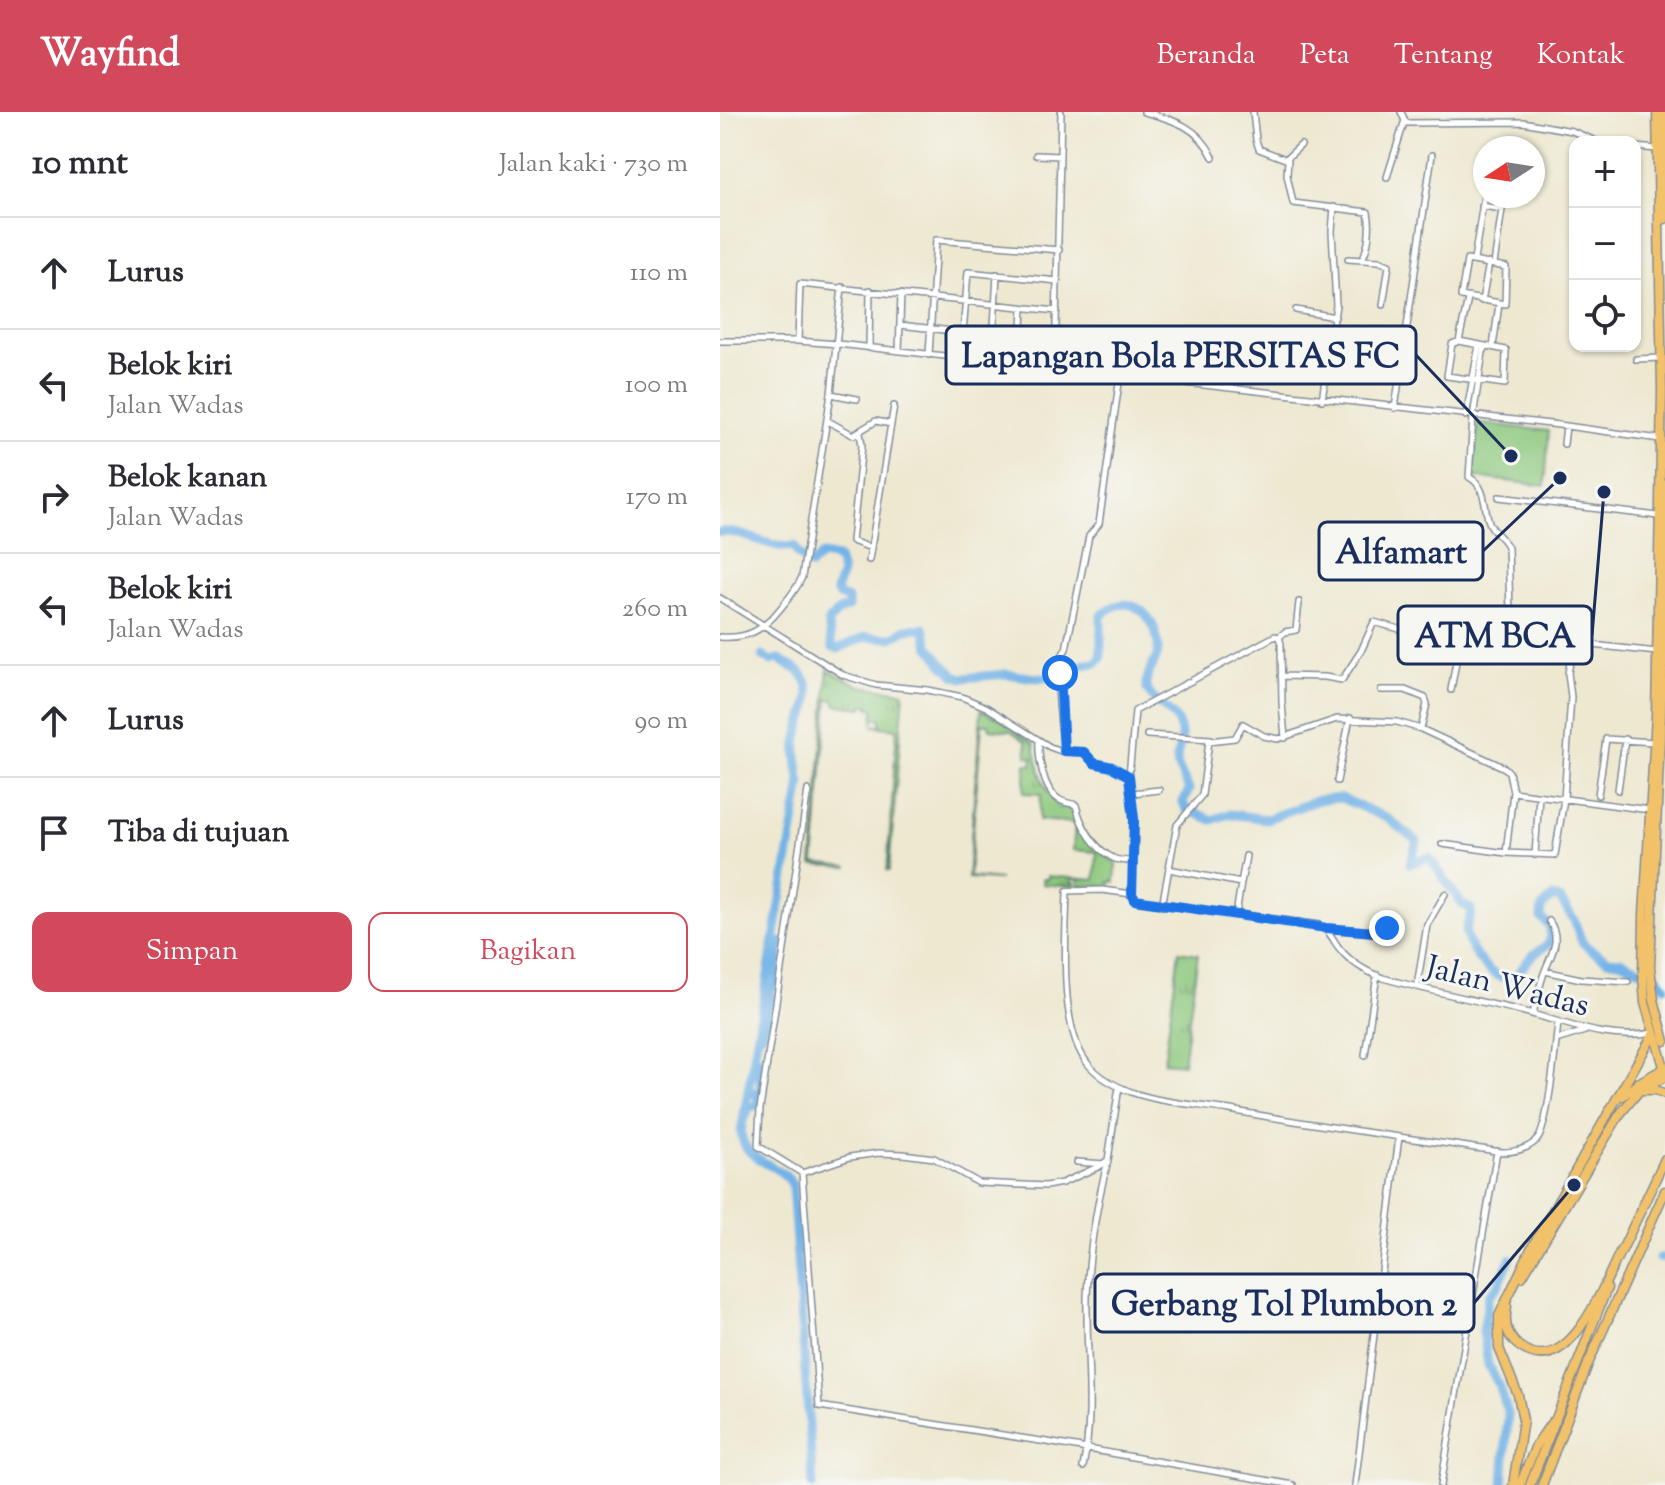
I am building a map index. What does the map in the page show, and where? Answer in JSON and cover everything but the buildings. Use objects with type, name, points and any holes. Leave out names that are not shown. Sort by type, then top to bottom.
[{"type":"highway","points":[[1657,112],[1663,358],[1658,652],[1662,670]]},
{"type":"highway","points":[[1664,112],[1665,219]]},
{"type":"highway","points":[[1614,1105],[1638,1083],[1665,1069],[1656,1033],[1647,965],[1658,806],[1657,737],[1662,670],[1665,484]]},
{"type":"highway","points":[[1656,1033],[1665,1041]]},
{"type":"highway","points":[[1513,1485],[1523,1420],[1518,1395],[1499,1348],[1499,1316],[1532,1247],[1656,1033]]},
{"type":"highway","points":[[1665,1077],[1639,1091],[1620,1114],[1511,1296],[1505,1319],[1509,1335],[1515,1342],[1538,1354],[1553,1352],[1564,1346],[1584,1324],[1665,1159]]},
{"type":"highway","points":[[1639,1091],[1656,1090],[1665,1094]]},
{"type":"highway","points":[[1542,1485],[1588,1364],[1665,1191]]},
{"type":"highway","points":[[1530,1485],[1622,1248]]},
{"type":"highway","points":[[1520,1485],[1536,1445],[1558,1415]]},
{"type":"street","points":[[1055,368],[1061,112]]},
{"type":"street","points":[[1144,112],[1180,122],[1194,130],[1213,157]]},
{"type":"street","points":[[1253,112],[1259,149],[1287,158]]},
{"type":"street","points":[[1387,177],[1404,123],[1401,112]]},
{"type":"street","points":[[1404,123],[1523,122],[1584,136]]},
{"type":"street","points":[[1287,158],[1301,145]]},
{"type":"street","points":[[1641,148],[1657,149]]},
{"type":"street","points":[[1036,155],[1060,156]]},
{"type":"street","points":[[1395,408],[1432,155]]},
{"type":"street","points":[[1287,158],[1293,203],[1368,212],[1370,224],[1362,260]]},
{"type":"street","points":[[1322,400],[1335,317],[1334,207]]},
{"type":"street","points":[[1474,260],[1482,208]]},
{"type":"street","points":[[1482,301],[1502,209],[1495,208]]},
{"type":"street","points":[[929,355],[937,239],[1059,250]]},
{"type":"street","points":[[1348,259],[1379,261],[1389,265],[1383,305]]},
{"type":"street","points":[[1474,260],[1491,264],[1506,268],[1506,302],[1499,304],[1461,296],[1466,262],[1474,260]]},
{"type":"street","points":[[961,358],[968,272],[1058,281]]},
{"type":"street","points":[[992,362],[997,274]]},
{"type":"street","points":[[798,341],[800,284],[1057,311]]},
{"type":"street","points":[[720,637],[749,635],[766,626],[799,583],[831,394],[842,287]]},
{"type":"street","points":[[869,348],[870,290]]},
{"type":"street","points":[[899,351],[901,294]]},
{"type":"street","points":[[1459,341],[1468,299]]},
{"type":"street","points":[[1493,347],[1499,304]]},
{"type":"street","points":[[1020,365],[1023,308]]},
{"type":"street","points":[[1296,310],[1335,317]]},
{"type":"street","points":[[900,325],[1057,343]]},
{"type":"street","points":[[720,341],[838,344],[1660,439]]},
{"type":"street","points":[[1453,341],[1459,341],[1506,350],[1506,382],[1502,385],[1475,382],[1446,375],[1453,341]]},
{"type":"street","points":[[1481,345],[1470,417],[1469,477],[1480,485],[1489,523],[1508,548],[1511,642]]},
{"type":"street","points":[[1636,359],[1663,358]]},
{"type":"street","points":[[1064,751],[1059,676],[1061,656],[1066,649],[1089,536],[1100,520],[1120,376]]},
{"type":"street","points":[[831,394],[857,399]]},
{"type":"street","points":[[869,560],[894,406]]},
{"type":"street","points":[[828,414],[850,434],[860,433],[874,422],[891,424]]},
{"type":"street","points":[[1564,444],[1566,426]]},
{"type":"street","points":[[860,433],[862,445],[852,541],[871,548]]},
{"type":"street","points":[[1499,497],[1658,516]]},
{"type":"street","points":[[720,598],[843,675],[876,685],[962,697],[986,707],[1039,740],[1064,751],[1084,752],[1094,763],[1112,767],[1129,776]]},
{"type":"street","points":[[1299,602],[1296,630],[1275,636],[1135,713],[1129,776],[1132,793],[1132,894],[1136,901],[1162,906],[1326,928],[1386,933],[1387,928]]},
{"type":"street","points":[[1281,676],[1342,680],[1363,648],[1374,622],[1410,632],[1460,639],[1545,640],[1658,652]]},
{"type":"street","points":[[1279,637],[1285,738]]},
{"type":"street","points":[[1451,690],[1460,639]]},
{"type":"street","points":[[1442,844],[1506,853],[1556,854],[1564,799],[1571,689],[1568,673],[1574,644]]},
{"type":"street","points":[[1381,690],[1405,690],[1425,698],[1427,704],[1421,729]]},
{"type":"street","points":[[1337,781],[1350,718]]},
{"type":"street","points":[[1147,735],[1235,738],[1240,725],[1270,739],[1285,738],[1337,719],[1350,718],[1397,722],[1421,729],[1508,770],[1513,792],[1506,853]]},
{"type":"street","points":[[1598,795],[1604,741],[1607,738],[1657,737]]},
{"type":"street","points":[[1162,906],[1177,825],[1202,795],[1212,739]]},
{"type":"street","points":[[1618,790],[1625,739]]},
{"type":"street","points":[[1039,740],[1040,758],[1052,794],[1063,802],[1076,805],[1084,828],[1109,855],[1133,861]]},
{"type":"street","points":[[808,790],[760,1109],[758,1146],[802,1173],[850,1157],[903,1154],[934,1158],[979,1183],[1046,1186],[1062,1183],[1106,1162]]},
{"type":"street","points":[[1132,793],[1159,790]]},
{"type":"street","points":[[1513,792],[1658,806]]},
{"type":"street","points":[[1535,855],[1539,796]]},
{"type":"street","points":[[1236,915],[1246,856]]},
{"type":"street","points":[[1169,869],[1241,883]]},
{"type":"street","points":[[1132,894],[1102,890],[1067,891],[1067,997],[1075,1035],[1088,1063],[1101,1076],[1138,1094],[1288,1121],[1497,1151],[1520,1150],[1536,1141],[1541,1134],[1558,1022]]},
{"type":"street","points":[[1417,986],[1428,920],[1445,894]]},
{"type":"street","points":[[1533,1014],[1556,943],[1549,921]]},
{"type":"street","name":"Jalan Wadas","points":[[1326,928],[1344,954],[1377,975],[1533,1014],[1586,1031],[1638,1037],[1656,1033]]},
{"type":"street","points":[[1545,971],[1581,979],[1628,982]]},
{"type":"street","points":[[1365,1055],[1377,975]]},
{"type":"street","points":[[1556,1040],[1586,1031]]},
{"type":"street","points":[[1638,1037],[1648,1046]]},
{"type":"street","points":[[1083,1467],[1090,1429],[1087,1312],[1099,1197],[1119,1087]]},
{"type":"street","points":[[1355,1485],[1399,1137]]},
{"type":"street","points":[[1441,1485],[1497,1151]]},
{"type":"street","points":[[1077,1162],[1106,1162]]},
{"type":"street","points":[[802,1173],[819,1406],[1293,1485]]},
{"type":"street","points":[[1334,1307],[1376,1317]]},
{"type":"green space","points":[[1478,423],[1549,431],[1545,486],[1473,477]]},
{"type":"green space","points":[[828,670],[860,686],[904,692],[889,871],[897,729],[873,726],[881,725],[881,719],[876,718],[873,722],[874,709],[869,705],[863,705],[863,708],[836,705],[834,700],[828,699],[814,863],[849,867],[812,865]]},
{"type":"green space","points":[[981,710],[1005,721],[1034,744],[1039,770],[1049,793],[1059,808],[1071,806],[1084,834],[1112,861],[1116,861],[1115,882],[1111,881],[1110,885],[1078,886],[1079,880],[1072,879],[1075,887],[1043,884],[1042,879],[1048,879],[1048,876],[1095,880],[1097,852],[1073,850],[1075,823],[1039,820],[1041,794],[1024,793],[1026,764],[1032,765],[1033,757],[1027,756],[1026,742],[1011,731],[990,729],[989,724],[982,724],[969,877],[1000,880],[968,878]]},
{"type":"green space","points":[[1179,951],[1198,954],[1183,1064],[1164,1062]]},
{"type":"waterway","points":[[720,532],[740,534],[777,546],[794,546],[811,565],[822,555],[838,558],[842,573],[836,591],[839,596],[848,599],[848,607],[828,622],[832,647],[838,649],[865,637],[892,638],[906,629],[924,628],[929,646],[942,663],[954,675],[963,678],[1006,674],[1037,678],[1067,677],[1081,665],[1096,663],[1101,658],[1101,616],[1120,605],[1138,608],[1146,614],[1158,644],[1147,690],[1174,717],[1180,728],[1177,762],[1189,790],[1183,802],[1186,809],[1212,820],[1229,814],[1267,819],[1318,800],[1341,798],[1387,818],[1417,841],[1410,864],[1429,857],[1462,904],[1471,909],[1466,930],[1468,940],[1477,957],[1498,976],[1515,976],[1531,957],[1550,943],[1550,926],[1541,918],[1542,907],[1553,897],[1560,899],[1574,920],[1582,942],[1591,950],[1608,960],[1620,961],[1657,977],[1665,986]]},
{"type":"waterway","points":[[763,656],[771,661],[779,659],[800,672],[809,689],[797,744],[800,788]]},
{"type":"waterway","points":[[801,782],[741,1132],[749,1151],[787,1177],[792,1184],[813,1485]]},
{"type":"waterway","points":[[762,1034],[769,1019],[771,988],[776,986],[780,942]]},
{"type":"waterway","points":[[746,1116],[749,1107],[759,1101],[755,1093],[761,1089],[758,1059]]},
{"type":"waterway","points":[[1659,1258],[1665,1258]]},
{"type":"waterway","points":[[1503,1485],[1508,1414],[1500,1387],[1488,1365],[1483,1331],[1489,1295],[1498,1286],[1510,1259]]},
{"type":"place","name":"Lapangan Bola PERSITAS FC","points":[[1511,456]]},
{"type":"place","name":"Alfamart","points":[[1560,478]]},
{"type":"place","name":"ATM BCA","points":[[1604,492]]},
{"type":"place","name":"Gerbang Tol Plumbon 2","points":[[1574,1185]]},
{"type":"route","points":[[1060,673],[1064,751],[1084,752],[1094,763],[1112,767],[1129,776],[1134,819],[1132,894],[1135,900],[1326,928],[1386,933],[1387,928]]}]
